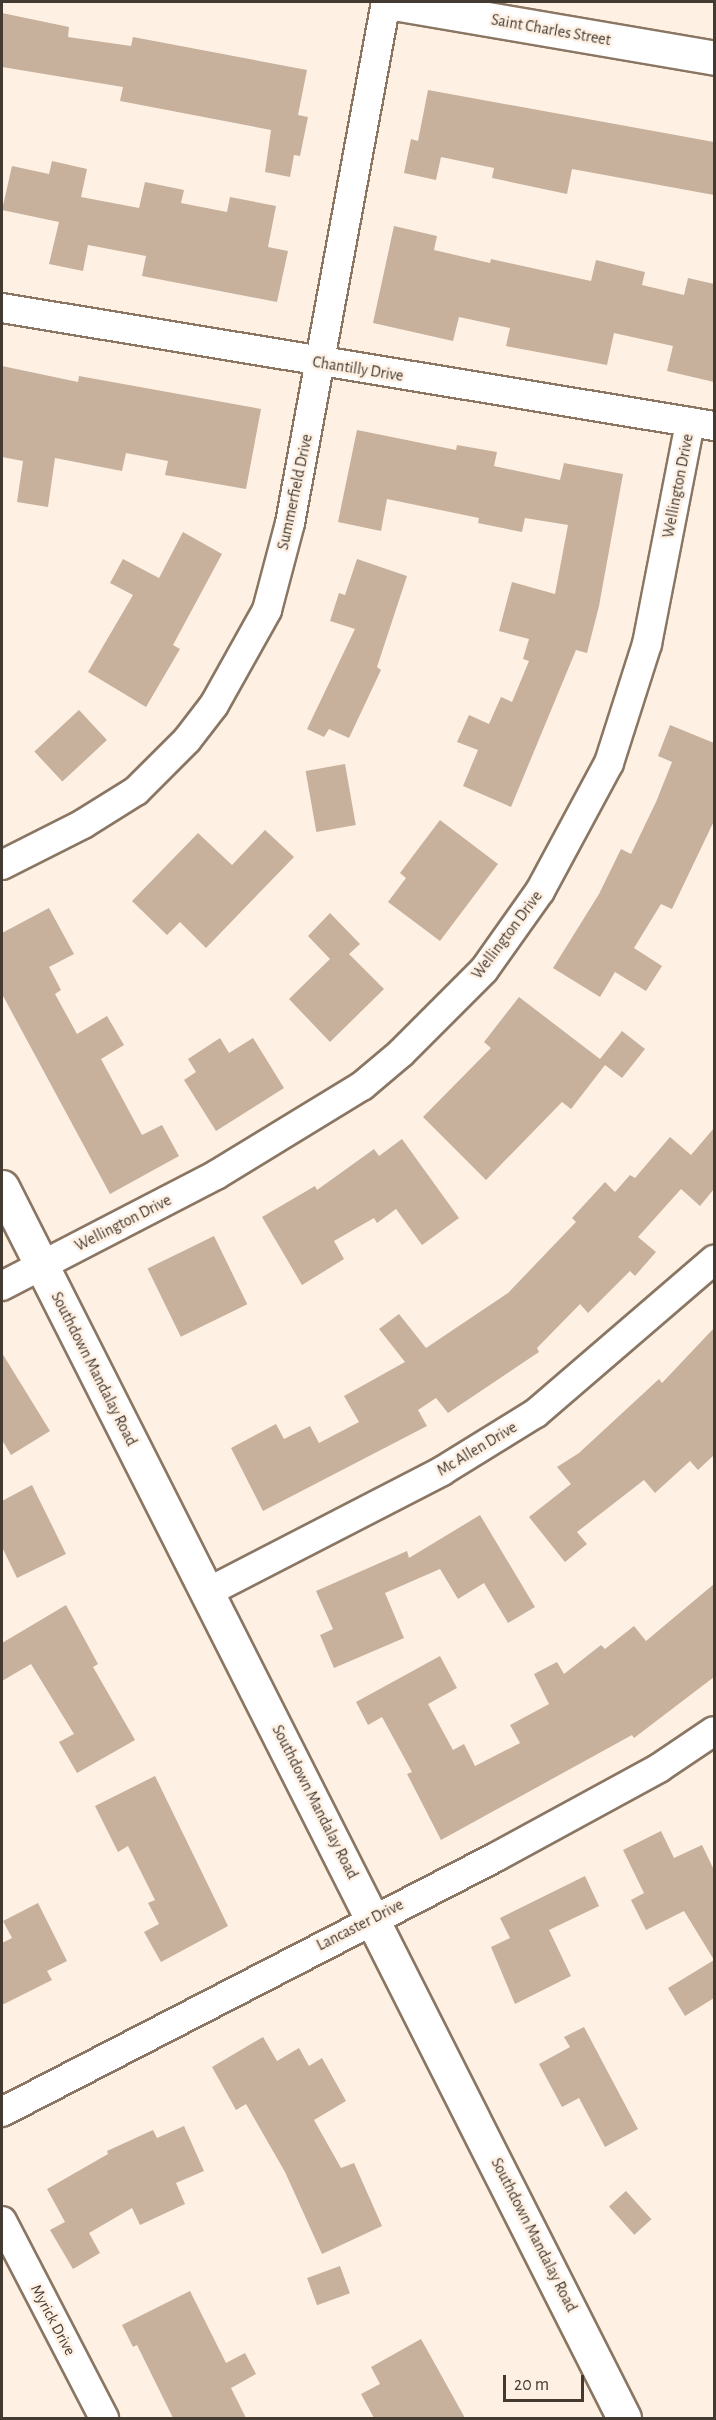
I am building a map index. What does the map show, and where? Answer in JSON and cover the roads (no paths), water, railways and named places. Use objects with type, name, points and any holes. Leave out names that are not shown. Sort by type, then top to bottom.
[{"type":"street","name":"Saint Charles Street","points":[[387,2],[714,58]]},
{"type":"street","name":"Summerfield Drive","points":[[2,864],[83,824],[136,791],[187,740],[241,663],[267,610],[290,523],[387,2]]},
{"type":"street","name":"Chantilly Drive","points":[[2,308],[320,363],[702,424]]},
{"type":"street","name":"Wellington Drive","points":[[2,1286],[216,1175],[362,1086],[401,1053],[484,970],[540,891],[609,764],[647,644],[702,424]]},
{"type":"street","name":"Southdown Mandalay Road","points":[[2,1187],[374,1917],[624,2418]]},
{"type":"street","name":"Mc Allen Drive","points":[[208,1592],[442,1471],[536,1413],[714,1260]]},
{"type":"street","name":"Lancaster Drive","points":[[2,2112],[374,1917],[496,1857],[635,1782],[714,1734]]},
{"type":"street","name":"Myrick Drive","points":[[2,2222],[104,2418]]}]
